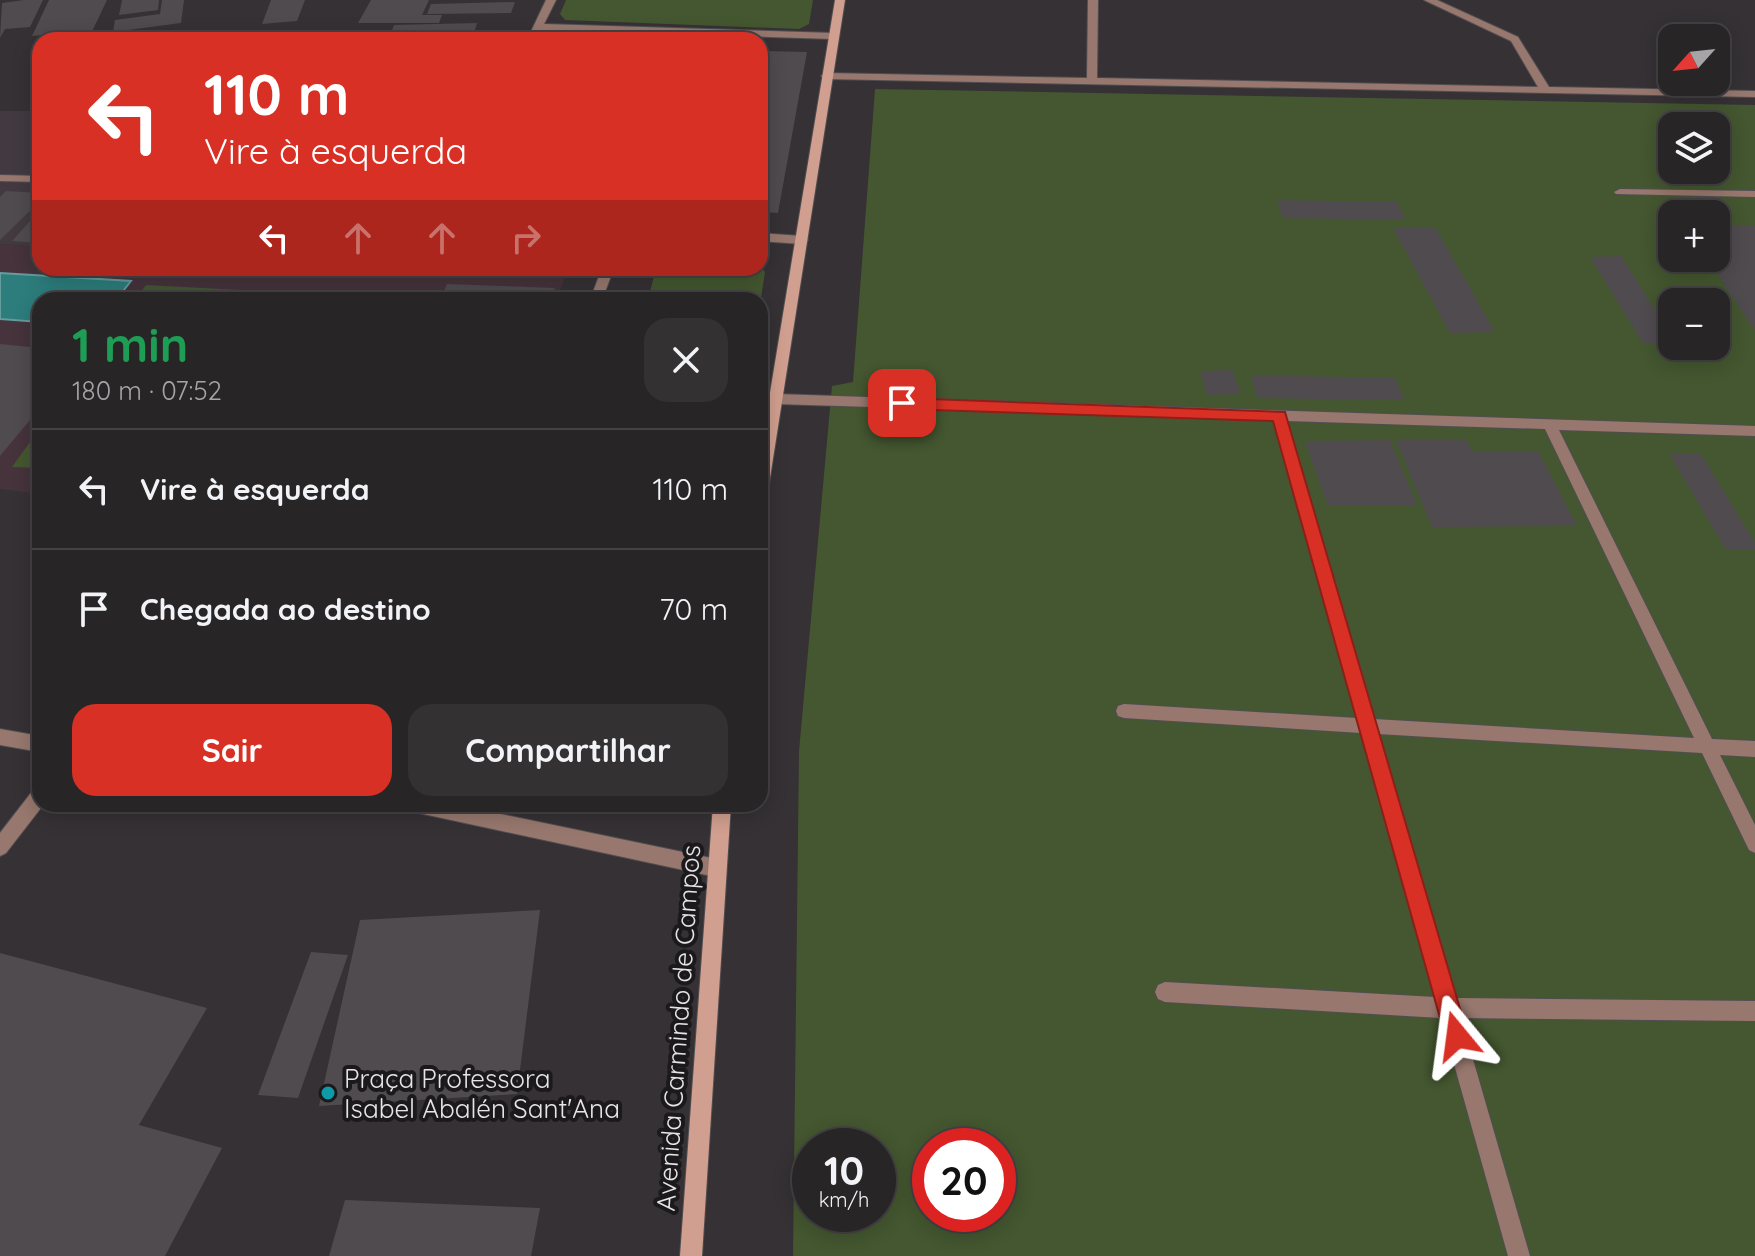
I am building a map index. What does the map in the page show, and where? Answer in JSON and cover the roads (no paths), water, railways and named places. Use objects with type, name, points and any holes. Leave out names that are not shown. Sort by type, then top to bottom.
[{"type":"main road","points":[[768,448],[779,364],[840,0]]},
{"type":"main road","name":"Avenida Carmindo de Campos","points":[[691,1256],[721,812]]},
{"type":"street","points":[[536,32],[551,0]]},
{"type":"street","points":[[1092,79],[1093,0]]},
{"type":"street","points":[[1429,0],[1515,39],[1545,89]]},
{"type":"street","points":[[538,27],[702,32]]},
{"type":"street","points":[[768,34],[833,36]]},
{"type":"street","points":[[826,76],[1755,94]]},
{"type":"street","points":[[0,178],[32,179]]},
{"type":"street","points":[[1620,192],[1755,194]]},
{"type":"street","points":[[768,238],[802,240]]},
{"type":"street","points":[[768,403],[776,399],[1755,431]]},
{"type":"street","points":[[1279,416],[1519,1256]]},
{"type":"street","points":[[1550,425],[1755,844]]},
{"type":"street","points":[[1124,711],[1755,749]]},
{"type":"street","points":[[0,737],[32,743]]},
{"type":"street","points":[[0,847],[32,805]]},
{"type":"street","points":[[452,812],[716,868]]},
{"type":"street","points":[[1165,992],[1449,1008],[1755,1011]]},
{"type":"water","points":[[0,273],[131,281],[122,292],[32,292],[32,321],[0,319]]},
{"type":"place","name":"Praça Professora Isabel Abalén Sant'Ana","points":[[328,1093]]}]
